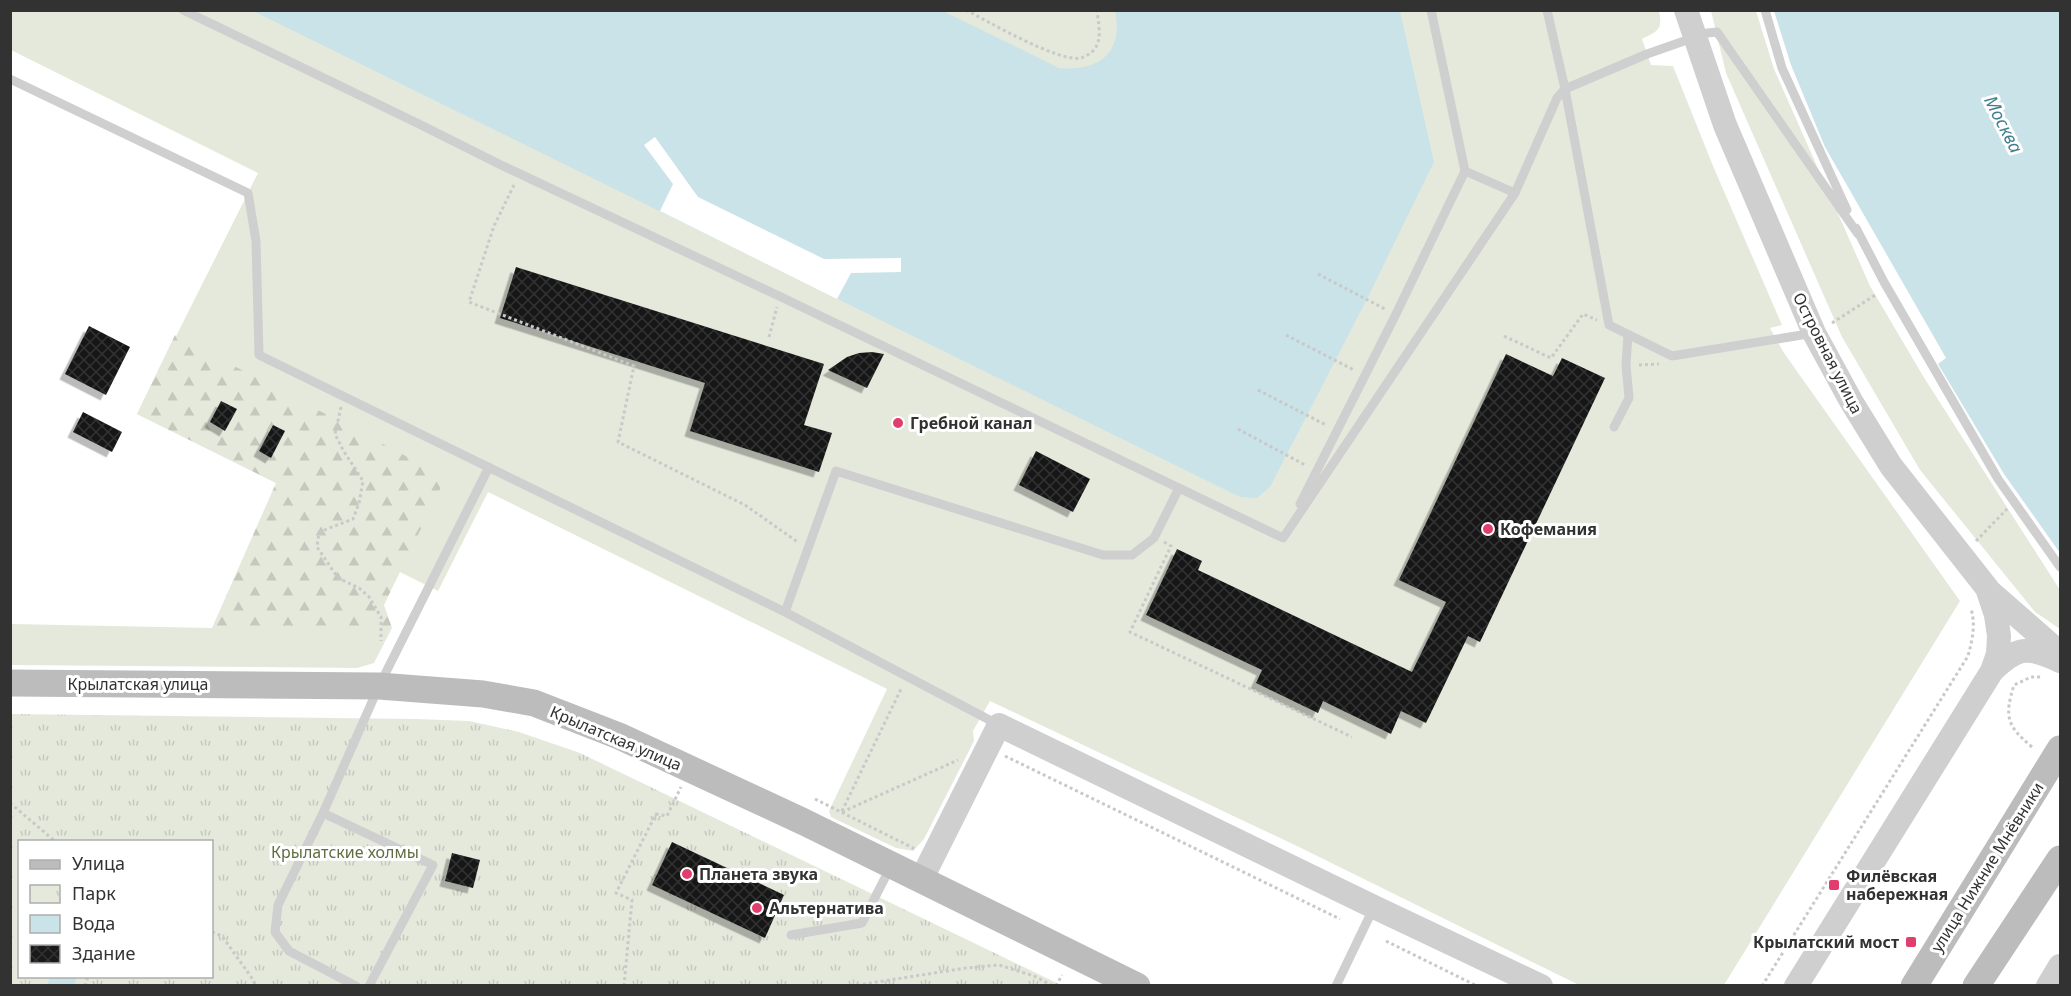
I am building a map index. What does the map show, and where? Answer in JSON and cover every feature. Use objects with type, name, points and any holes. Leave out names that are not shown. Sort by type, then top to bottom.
[{"type":"main road","name":"Крылатская улица","points":[[10,684],[379,686],[483,694],[534,703],[619,736],[892,864],[927,868],[1137,986]]},
{"type":"main road","name":"улица Нижние Мнёвники","points":[[1914,986],[2061,749]]},
{"type":"main road","points":[[1976,986],[2061,859]]},
{"type":"street","name":"Островная улица","points":[[1686,10],[1693,37],[1725,125],[1822,328],[1851,401],[1891,466],[1978,594],[1996,615],[1999,636],[1998,654],[1992,671]]},
{"type":"street","points":[[1978,594],[2061,653]]},
{"type":"street","points":[[1796,986],[1992,671],[2009,655],[2020,651],[2034,652],[2057,669]]},
{"type":"street","points":[[927,868],[999,725],[1541,986]]},
{"type":"street","points":[[2048,986],[2061,966]]},
{"type":"lane","points":[[183,10],[520,174],[1283,538]]},
{"type":"lane","points":[[1283,538],[1465,171],[1431,10]]},
{"type":"lane","points":[[1547,10],[1609,325],[1672,356],[1822,328]]},
{"type":"lane","points":[[1765,10],[1782,68],[1858,234],[1998,479],[2061,567]]},
{"type":"lane","points":[[1283,538],[1515,193],[1557,98],[1564,90],[1647,54],[1712,31],[1717,33],[1858,234]]},
{"type":"lane","points":[[10,79],[248,193],[256,241],[259,355],[785,612],[999,725]]},
{"type":"lane","points":[[1465,171],[1515,193]]},
{"type":"lane","points":[[1614,427],[1629,398],[1626,365],[1628,334]]},
{"type":"lane","points":[[356,986],[289,951],[275,932],[278,905],[323,813],[379,686],[489,467]]},
{"type":"lane","points":[[785,612],[836,471],[1103,555],[1132,555],[1154,538],[1179,488]]},
{"type":"lane","points":[[323,813],[433,865],[369,986]]},
{"type":"lane","points":[[791,935],[862,923],[892,864]]},
{"type":"lane","points":[[1335,986],[1374,907]]},
{"type":"path","points":[[966,10],[1050,52],[1080,58],[1097,46],[1100,29],[1096,10]]},
{"type":"path","points":[[520,174],[501,208],[470,302],[634,366],[618,442],[746,505],[808,549]]},
{"type":"path","points":[[1317,274],[1396,314]]},
{"type":"path","points":[[1822,328],[1887,287]]},
{"type":"path","points":[[769,337],[779,296]]},
{"type":"path","points":[[1504,336],[1551,358],[1582,314],[1609,325]]},
{"type":"path","points":[[1286,335],[1365,376]]},
{"type":"path","points":[[1258,390],[1337,430]]},
{"type":"path","points":[[343,396],[335,435],[363,481],[353,519],[319,532],[317,547],[338,578],[359,588],[369,597],[381,617],[381,640]]},
{"type":"path","points":[[1238,429],[1317,471]]},
{"type":"path","points":[[1973,545],[2014,502]]},
{"type":"path","points":[[1171,546],[1130,632],[1352,737]]},
{"type":"path","points":[[1762,986],[1968,656],[1973,639],[1978,594]]},
{"type":"path","points":[[2032,747],[2015,733],[2010,722],[2008,704],[2014,685],[2031,676],[2057,669]]},
{"type":"path","points":[[842,812],[907,678]]},
{"type":"path","points":[[842,812],[988,747],[1340,919]]},
{"type":"path","points":[[624,986],[632,900],[616,893],[656,814],[667,816],[681,787]]},
{"type":"path","points":[[815,799],[842,812],[927,868]]},
{"type":"path","points":[[10,803],[54,840]]},
{"type":"path","points":[[213,932],[222,936],[254,981],[255,986]]},
{"type":"path","points":[[1386,941],[1477,986]]},
{"type":"path","points":[[851,986],[999,965],[1034,976],[1054,986],[1062,975]]},
{"type":"green space","name":"Гребной канал","points":[[10,11],[1659,11],[1660,26],[1652,34],[1642,39],[1651,65],[1673,66],[1713,166],[1782,325],[1770,328],[1784,353],[1960,601],[1724,985],[1579,985],[1299,847],[990,701],[973,731],[974,741],[924,839],[913,851],[896,848],[831,817],[829,811],[887,689],[488,492],[438,591],[328,536],[339,514],[137,414],[258,173],[11,50]]},
{"type":"green space","points":[[1711,11],[1756,11],[1774,69],[1870,286],[1923,376],[2060,590],[2060,629],[2035,612],[1920,470],[1842,337],[1726,73]]},
{"type":"green space","points":[[175,335],[446,477],[384,605],[392,628],[212,628],[276,483],[137,414]],"holes":[[[221,401],[237,409],[225,431],[210,422]],[[273,425],[285,431],[271,458],[259,451]]]},
{"type":"green space","points":[[11,624],[212,628],[392,628],[374,663],[357,668],[11,665]]},
{"type":"green space","name":"Крылатские холмы","points":[[11,714],[416,719],[469,721],[519,732],[580,753],[1061,985],[11,986]]},
{"type":"water","name":"Гребной канал","points":[[253,11],[943,11],[1059,68],[1073,68],[1097,63],[1112,48],[1116,38],[1115,11],[1400,11],[1434,162],[1367,299],[1270,487],[1257,498],[1240,497]]},
{"type":"water","name":"Москва","points":[[1774,11],[2060,11],[2060,553],[2004,474],[1938,364],[1946,358],[1825,147],[1791,65]]},
{"type":"water","points":[[49,978],[77,978],[74,985],[47,985]]},
{"type":"pier","points":[[655,137],[698,197],[824,259],[901,258],[901,272],[851,273],[837,299],[660,211],[673,184],[644,145]]},
{"type":"building","points":[[516,267],[824,364],[804,425],[832,433],[819,472],[690,431],[705,383],[500,318]]},
{"type":"building","points":[[89,326],[130,347],[106,395],[65,374]]},
{"type":"building","points":[[872,352],[884,354],[867,388],[828,370],[847,357]]},
{"type":"building","points":[[1506,354],[1553,376],[1562,358],[1605,378],[1480,642],[1468,636],[1426,723],[1401,711],[1391,734],[1323,701],[1318,713],[1256,683],[1262,670],[1146,615],[1177,549],[1202,561],[1198,570],[1412,672],[1446,602],[1399,580]]},
{"type":"building","points":[[221,401],[237,409],[225,431],[210,422]]},
{"type":"building","points":[[83,412],[122,432],[112,452],[73,432]]},
{"type":"building","points":[[273,425],[285,431],[271,458],[259,451]]},
{"type":"building","points":[[1036,451],[1090,479],[1073,512],[1019,485]]},
{"type":"building","points":[[672,842],[784,895],[765,938],[652,885]]},
{"type":"building","points":[[452,853],[480,860],[473,888],[445,881]]},
{"type":"place","name":"Гребной канал","points":[[898,423]]},
{"type":"place","name":"Кофемания","points":[[1488,529]]},
{"type":"place","name":"Планета звука","points":[[687,874]]},
{"type":"place","name":"Филёвская набережная","points":[[1834,885]]},
{"type":"place","name":"Альтернатива","points":[[757,908]]},
{"type":"place","name":"Крылатский мост","points":[[1911,942]]}]
